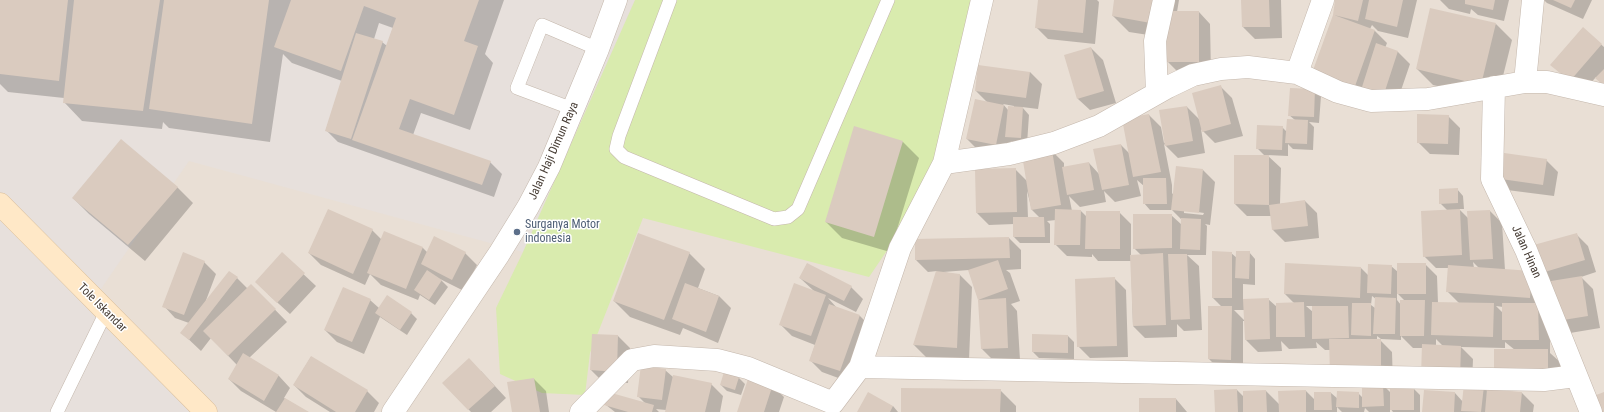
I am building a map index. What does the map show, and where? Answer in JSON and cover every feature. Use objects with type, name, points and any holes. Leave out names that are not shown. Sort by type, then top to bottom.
[{"type":"main road","name":"Tole Iskandar","points":[[0,204],[206,412]]},
{"type":"street","name":"Jalan Haji Dimun Raya","points":[[393,412],[518,225],[549,167],[598,49],[616,0]]},
{"type":"street","points":[[581,412],[632,360],[654,356],[717,360],[748,368],[828,408],[860,367],[900,248],[944,163],[982,0]]},
{"type":"street","points":[[1157,93],[1155,41],[1164,0]]},
{"type":"street","points":[[1297,73],[1323,0]]},
{"type":"street","points":[[1525,82],[1533,0]]},
{"type":"street","points":[[944,163],[1009,154],[1054,143],[1099,126],[1157,93],[1193,75],[1221,69],[1248,66],[1297,73],[1338,92],[1371,100],[1428,98],[1525,82],[1547,82],[1604,95]]},
{"type":"street","name":"Jalan Hinan","points":[[1494,87],[1492,179],[1526,250],[1591,412]]},
{"type":"street","points":[[860,367],[1544,380],[1576,376]]},
{"type":"lane","points":[[670,0],[618,136],[616,149],[624,157],[774,219],[788,217],[798,209],[888,0]]},
{"type":"lane","points":[[573,109],[517,88],[542,26],[598,49]]},
{"type":"lane","points":[[57,412],[106,312]]},
{"type":"shaded area","points":[[0,0],[1604,0],[1604,412],[0,412]]},
{"type":"shaded area","points":[[0,0],[635,0],[523,252],[189,161],[94,299],[210,412],[0,412]]},
{"type":"green space","points":[[635,0],[981,0],[957,148],[869,277],[643,218],[590,353],[585,395],[542,393],[500,374],[496,308],[523,252]]},
{"type":"building","points":[[0,0],[68,0],[59,81],[0,74]]},
{"type":"building","points":[[74,0],[160,0],[143,111],[63,103]]},
{"type":"building","points":[[164,0],[269,0],[252,124],[149,109]]},
{"type":"building","points":[[291,0],[479,0],[464,41],[478,46],[454,115],[410,99],[399,129],[491,161],[482,185],[352,140],[396,18],[364,6],[341,71],[274,47]]},
{"type":"building","points":[[1038,0],[1086,0],[1083,33],[1035,28]]},
{"type":"building","points":[[1114,0],[1160,0],[1156,24],[1112,16]]},
{"type":"building","points":[[1241,0],[1269,0],[1270,27],[1242,27]]},
{"type":"building","points":[[1335,0],[1363,0],[1358,21],[1334,15],[1375,30],[1354,89],[1312,73],[1333,15]]},
{"type":"building","points":[[1369,0],[1403,0],[1397,27],[1365,19]]},
{"type":"building","points":[[1465,0],[1495,0],[1493,10],[1465,4]]},
{"type":"building","points":[[1553,0],[1575,0],[1571,8]]},
{"type":"building","points":[[1430,8],[1496,23],[1481,85],[1416,69]]},
{"type":"building","points":[[1166,11],[1199,11],[1199,62],[1167,62]]},
{"type":"building","points":[[1583,27],[1602,44],[1570,81],[1550,65]]},
{"type":"building","points":[[356,33],[383,41],[351,139],[325,131]]},
{"type":"building","points":[[1376,43],[1398,51],[1384,94],[1362,87]]},
{"type":"building","points":[[1091,47],[1104,91],[1077,99],[1064,55]]},
{"type":"building","points":[[978,65],[1030,72],[1026,98],[975,91]]},
{"type":"building","points":[[1604,69],[1604,86],[1595,78]]},
{"type":"building","points":[[1221,85],[1231,124],[1202,132],[1192,93]]},
{"type":"building","points":[[1290,88],[1315,89],[1314,117],[1288,116]]},
{"type":"building","points":[[975,99],[1004,105],[996,145],[966,139]]},
{"type":"building","points":[[1008,106],[1023,107],[1021,138],[1005,137]]},
{"type":"building","points":[[1187,106],[1193,141],[1165,146],[1159,110]]},
{"type":"building","points":[[1149,114],[1161,172],[1133,177],[1122,119]]},
{"type":"building","points":[[1417,114],[1449,115],[1448,144],[1417,143]]},
{"type":"building","points":[[1287,119],[1308,120],[1307,144],[1285,143]]},
{"type":"building","points":[[1257,125],[1283,126],[1282,150],[1256,149]]},
{"type":"building","points":[[854,126],[903,141],[874,237],[825,222]]},
{"type":"building","points":[[121,139],[178,187],[128,245],[72,198]]},
{"type":"building","points":[[1121,144],[1129,185],[1102,190],[1093,149]]},
{"type":"building","points":[[1052,150],[1061,205],[1031,210],[1022,155]]},
{"type":"building","points":[[1497,152],[1547,159],[1543,185],[1494,178]]},
{"type":"building","points":[[1234,155],[1269,155],[1269,205],[1234,204]]},
{"type":"building","points":[[1089,162],[1094,190],[1067,195],[1062,167]]},
{"type":"building","points":[[1176,166],[1203,169],[1199,213],[1171,210]]},
{"type":"building","points":[[1016,168],[1017,212],[976,213],[975,169]]},
{"type":"building","points":[[1143,178],[1166,178],[1167,204],[1143,204]]},
{"type":"building","points":[[1458,188],[1458,203],[1439,204],[1439,189]]},
{"type":"building","points":[[1305,200],[1308,226],[1272,230],[1269,205]]},
{"type":"building","points":[[328,209],[373,229],[353,274],[308,253]]},
{"type":"building","points":[[1055,209],[1081,210],[1080,245],[1054,245]]},
{"type":"building","points":[[1460,209],[1462,255],[1423,257],[1421,211]]},
{"type":"building","points":[[1490,210],[1493,259],[1470,260],[1467,211]]},
{"type":"building","points":[[1086,211],[1120,211],[1120,249],[1085,249]]},
{"type":"building","points":[[1133,214],[1172,214],[1172,248],[1133,249]]},
{"type":"building","points":[[1013,217],[1044,217],[1045,237],[1013,237]]},
{"type":"building","points":[[1181,218],[1201,219],[1200,250],[1180,249]]},
{"type":"building","points":[[384,231],[423,247],[406,289],[367,273]]},
{"type":"building","points":[[638,233],[690,252],[664,320],[613,301]]},
{"type":"building","points":[[1577,233],[1585,260],[1538,274],[1530,246]]},
{"type":"building","points":[[434,236],[466,252],[452,280],[421,264]]},
{"type":"building","points":[[1009,237],[1010,258],[915,260],[915,239]]},
{"type":"building","points":[[1212,251],[1232,252],[1232,298],[1212,298]]},
{"type":"building","points":[[1236,251],[1250,251],[1249,279],[1235,278]]},
{"type":"building","points":[[183,252],[205,261],[184,315],[162,307]]},
{"type":"building","points":[[282,252],[305,273],[277,303],[255,282]]},
{"type":"building","points":[[1163,253],[1166,325],[1133,326],[1130,255]]},
{"type":"building","points":[[1168,254],[1187,254],[1190,319],[1171,320]]},
{"type":"building","points":[[998,260],[1008,289],[978,300],[968,270]]},
{"type":"building","points":[[807,263],[852,286],[844,301],[799,278]]},
{"type":"building","points":[[1285,263],[1361,267],[1360,298],[1284,294]]},
{"type":"building","points":[[1397,263],[1426,263],[1426,294],[1397,294]]},
{"type":"building","points":[[1368,264],[1392,265],[1391,294],[1367,293]]},
{"type":"building","points":[[1448,265],[1532,271],[1530,298],[1446,292]]},
{"type":"building","points":[[427,270],[442,280],[429,300],[414,290]]},
{"type":"building","points":[[229,271],[238,277],[189,340],[180,333]]},
{"type":"building","points":[[936,271],[960,274],[957,348],[913,345]]},
{"type":"building","points":[[1582,276],[1588,316],[1557,321],[1551,281]]},
{"type":"building","points":[[1115,277],[1117,346],[1077,347],[1075,279]]},
{"type":"building","points":[[685,283],[719,296],[706,332],[672,319]]},
{"type":"building","points":[[794,283],[826,295],[811,336],[779,325]]},
{"type":"building","points":[[251,284],[276,309],[228,356],[203,331]]},
{"type":"building","points":[[343,287],[371,299],[352,342],[324,330]]},
{"type":"building","points":[[387,295],[412,312],[400,330],[375,313]]},
{"type":"building","points":[[1375,297],[1396,298],[1395,334],[1373,334]]},
{"type":"building","points":[[1006,298],[1008,348],[981,349],[978,300]]},
{"type":"building","points":[[1269,298],[1270,339],[1245,340],[1243,299]]},
{"type":"building","points":[[1400,300],[1425,300],[1424,336],[1400,336]]},
{"type":"building","points":[[1304,302],[1305,337],[1276,337],[1276,303]]},
{"type":"building","points":[[1432,302],[1494,303],[1493,337],[1431,335]]},
{"type":"building","points":[[1352,303],[1371,303],[1371,336],[1351,335]]},
{"type":"building","points":[[1502,303],[1538,303],[1539,340],[1502,340]]},
{"type":"building","points":[[829,304],[860,315],[840,371],[809,361]]},
{"type":"building","points":[[1208,306],[1232,306],[1231,360],[1208,359]]},
{"type":"building","points":[[1312,306],[1348,306],[1349,338],[1312,339]]},
{"type":"building","points":[[592,334],[618,335],[617,372],[590,370]]},
{"type":"building","points":[[1032,334],[1068,335],[1068,353],[1032,352]]},
{"type":"building","points":[[1329,339],[1381,339],[1381,373],[1330,374]]},
{"type":"building","points":[[1422,344],[1461,346],[1460,378],[1421,376]]},
{"type":"building","points":[[1494,349],[1548,349],[1548,375],[1494,375]]},
{"type":"building","points":[[243,353],[279,375],[264,401],[228,379]]},
{"type":"building","points":[[311,356],[368,390],[355,412],[336,412],[293,385]]},
{"type":"building","points":[[469,358],[495,386],[468,410],[442,383]]},
{"type":"building","points":[[641,365],[666,369],[662,400],[637,397]]},
{"type":"building","points":[[724,372],[739,377],[735,390],[720,385]]},
{"type":"building","points":[[673,375],[712,383],[705,412],[665,412]]},
{"type":"building","points":[[749,376],[773,384],[764,412],[737,412]]},
{"type":"building","points":[[534,378],[540,412],[512,412],[507,382]]},
{"type":"building","points":[[1362,384],[1383,384],[1384,406],[1362,407]]},
{"type":"building","points":[[1464,384],[1484,386],[1481,412],[1461,411]]},
{"type":"building","points":[[901,388],[1001,389],[1000,412],[901,412]]},
{"type":"building","points":[[1414,388],[1414,410],[1390,410],[1390,389]]},
{"type":"building","points":[[1237,389],[1238,412],[1215,412],[1214,390]]},
{"type":"building","points":[[1487,389],[1522,392],[1520,412],[1485,412]]},
{"type":"building","points":[[1266,390],[1267,412],[1243,412],[1243,391]]},
{"type":"building","points":[[1306,390],[1306,412],[1279,412],[1278,391]]},
{"type":"building","points":[[1424,390],[1455,392],[1454,412],[1422,412]]},
{"type":"building","points":[[1337,391],[1359,392],[1359,408],[1336,407]]},
{"type":"building","points":[[608,392],[654,405],[652,412],[628,412],[604,405]]},
{"type":"building","points":[[868,392],[893,406],[890,412],[857,412]]},
{"type":"building","points":[[1314,392],[1331,392],[1332,410],[1314,410]]},
{"type":"building","points":[[1604,392],[1604,412],[1596,412],[1591,397]]},
{"type":"building","points":[[285,398],[309,412],[276,412]]},
{"type":"building","points":[[1139,398],[1176,398],[1176,412],[1139,412]]},
{"type":"place","name":"Surganya Motor indonesia","points":[[517,232]]}]
